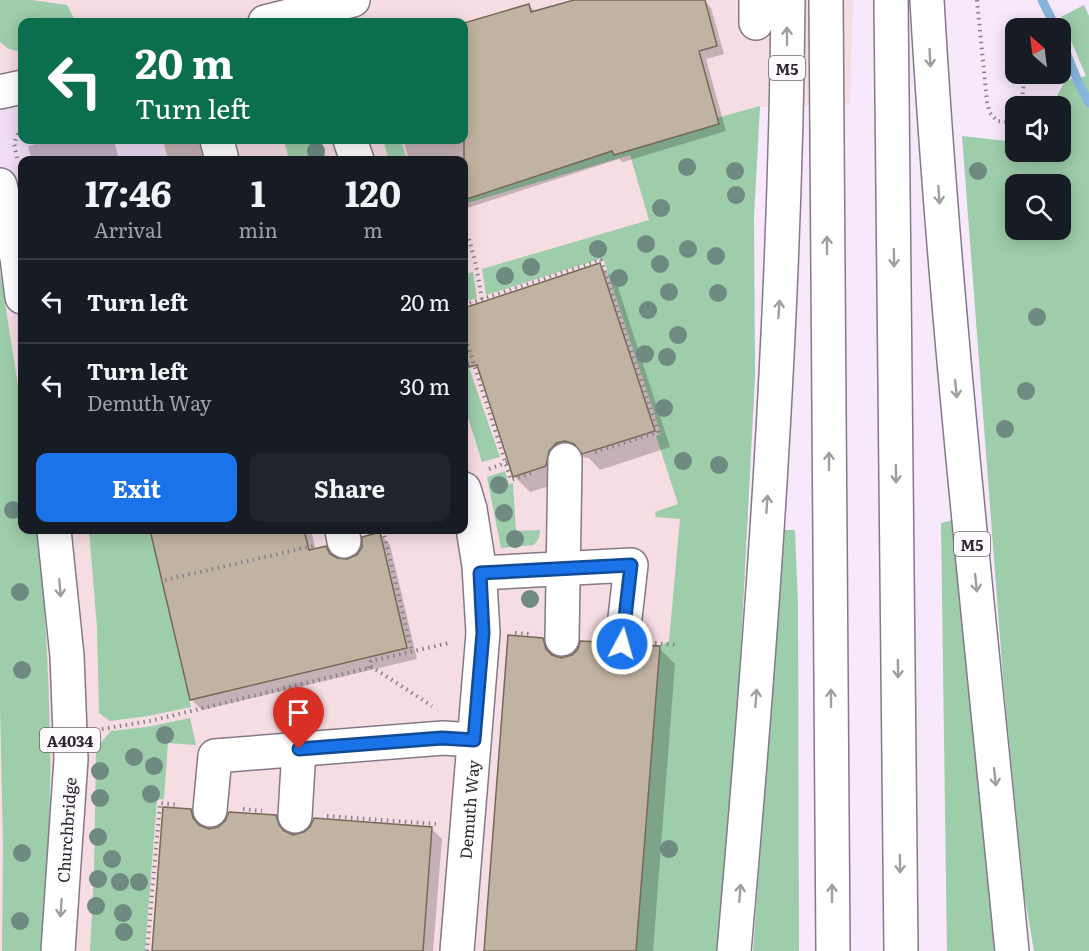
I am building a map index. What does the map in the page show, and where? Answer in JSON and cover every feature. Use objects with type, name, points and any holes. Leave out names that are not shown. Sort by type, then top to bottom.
[{"type":"main road","points":[[279,18],[353,0]]},
{"type":"main road","name":"M5","points":[[734,951],[755,712],[780,303],[787,136],[788,0]]},
{"type":"main road","name":"M5","points":[[826,0],[833,951]]},
{"type":"main road","points":[[891,0],[901,951]]},
{"type":"main road","name":"M5","points":[[927,0],[948,309],[1012,951]]},
{"type":"main road","points":[[0,92],[18,88]]},
{"type":"main road","points":[[9,174],[18,266]]},
{"type":"main road","points":[[562,639],[565,461]]},
{"type":"main road","name":"Demuth Way","points":[[457,951],[483,633],[480,573],[470,509],[472,480]]},
{"type":"main road","name":"Churchbridge","points":[[54,534],[67,656],[71,759],[58,951]]},
{"type":"main road","points":[[480,573],[631,565],[622,644]]},
{"type":"main road","points":[[211,809],[214,756],[442,738],[474,740]]},
{"type":"main road","points":[[295,815],[299,749]]},
{"type":"path","points":[[977,0],[987,102],[990,113],[997,121],[1005,122]]},
{"type":"path","points":[[9,174],[14,143],[18,134]]},
{"type":"path","points":[[468,239],[476,265],[482,299]]},
{"type":"path","points":[[468,304],[602,260],[657,432],[511,480],[468,347]]},
{"type":"path","points":[[472,480],[507,463]]},
{"type":"path","points":[[384,534],[412,652]]},
{"type":"path","points":[[165,580],[343,536]]},
{"type":"path","points":[[369,668],[371,661],[449,643]]},
{"type":"path","points":[[99,729],[150,721],[372,667],[438,710]]},
{"type":"path","points":[[147,951],[160,803],[211,809],[443,824]]},
{"type":"shaded area","points":[[0,0],[853,0],[850,104],[760,107],[754,216],[755,376],[735,761],[720,951],[0,951],[0,317],[18,312],[18,534],[468,534],[468,156],[165,156],[162,144],[468,144],[468,18],[18,18],[18,88],[0,92]]},
{"type":"shaded area","points":[[18,88],[18,144],[162,144],[165,156],[18,156],[18,312],[0,317],[0,92]]},
{"type":"green space","points":[[0,0],[32,0],[67,5],[74,18],[18,18],[18,51],[9,49],[0,42]]},
{"type":"green space","points":[[1084,5],[1089,16],[1089,951],[1034,951],[1024,893],[1003,678],[962,136],[1005,141],[1005,162],[1071,162],[1071,96],[1057,96],[1064,84],[1071,84],[1071,79],[1086,76],[1071,41],[1071,18],[1061,18]]},
{"type":"green space","points":[[760,106],[754,216],[755,376],[735,761],[720,951],[636,951],[660,646],[669,641],[680,519],[656,517],[655,512],[678,504],[656,436],[661,434],[603,258],[486,295],[482,269],[649,220],[630,155],[468,203],[468,199],[612,151],[614,155],[718,124],[717,118]]},
{"type":"green space","points":[[285,144],[321,144],[326,156],[288,156]]},
{"type":"green space","points":[[384,144],[402,144],[406,156],[388,156]]},
{"type":"green space","points":[[0,271],[18,386],[18,534],[39,534],[49,688],[49,819],[42,951],[2,951],[3,846],[0,704]]},
{"type":"green space","points":[[473,272],[477,298],[468,301],[468,274]]},
{"type":"green space","points":[[468,365],[500,457],[482,462],[468,418]]},
{"type":"green space","points":[[505,471],[509,484],[513,483],[516,531],[540,530],[539,538],[534,545],[501,548],[487,477]]},
{"type":"green space","points":[[957,519],[995,951],[947,951],[941,523]]},
{"type":"green space","points":[[784,530],[795,530],[798,606],[799,951],[753,951]]},
{"type":"green space","points":[[89,534],[151,534],[191,707],[110,721],[99,713],[97,628]]},
{"type":"green space","points":[[190,718],[196,745],[168,743],[164,799],[157,800],[145,951],[90,951],[96,748],[111,731],[147,727]]},
{"type":"building","points":[[574,0],[705,0],[717,46],[699,51],[719,124],[614,155],[612,151],[468,199],[468,156],[464,156],[464,144],[468,144],[468,22],[529,4],[531,12]]},
{"type":"building","points":[[600,263],[655,431],[582,454],[574,444],[565,441],[556,443],[549,451],[546,466],[513,477],[477,365],[469,367],[468,363],[468,307]]},
{"type":"building","points":[[151,534],[305,534],[309,550],[326,546],[330,554],[337,558],[347,559],[357,555],[362,547],[362,537],[380,534],[407,648],[190,700]]},
{"type":"building","points":[[508,635],[543,638],[546,649],[552,655],[561,658],[572,655],[578,649],[580,641],[603,642],[610,659],[620,663],[630,661],[637,656],[641,645],[660,646],[636,951],[484,951]]},
{"type":"building","points":[[163,807],[191,809],[193,818],[199,825],[209,829],[218,827],[225,821],[229,812],[276,815],[284,831],[293,835],[304,832],[310,827],[314,818],[432,827],[423,951],[152,951]]},
{"type":"waterway","points":[[1042,0],[1051,18]]},
{"type":"waterway","points":[[1071,65],[1089,103]]},
{"type":"route","points":[[299,749],[442,738],[474,740],[483,633],[480,573],[631,565],[622,644]]}]
